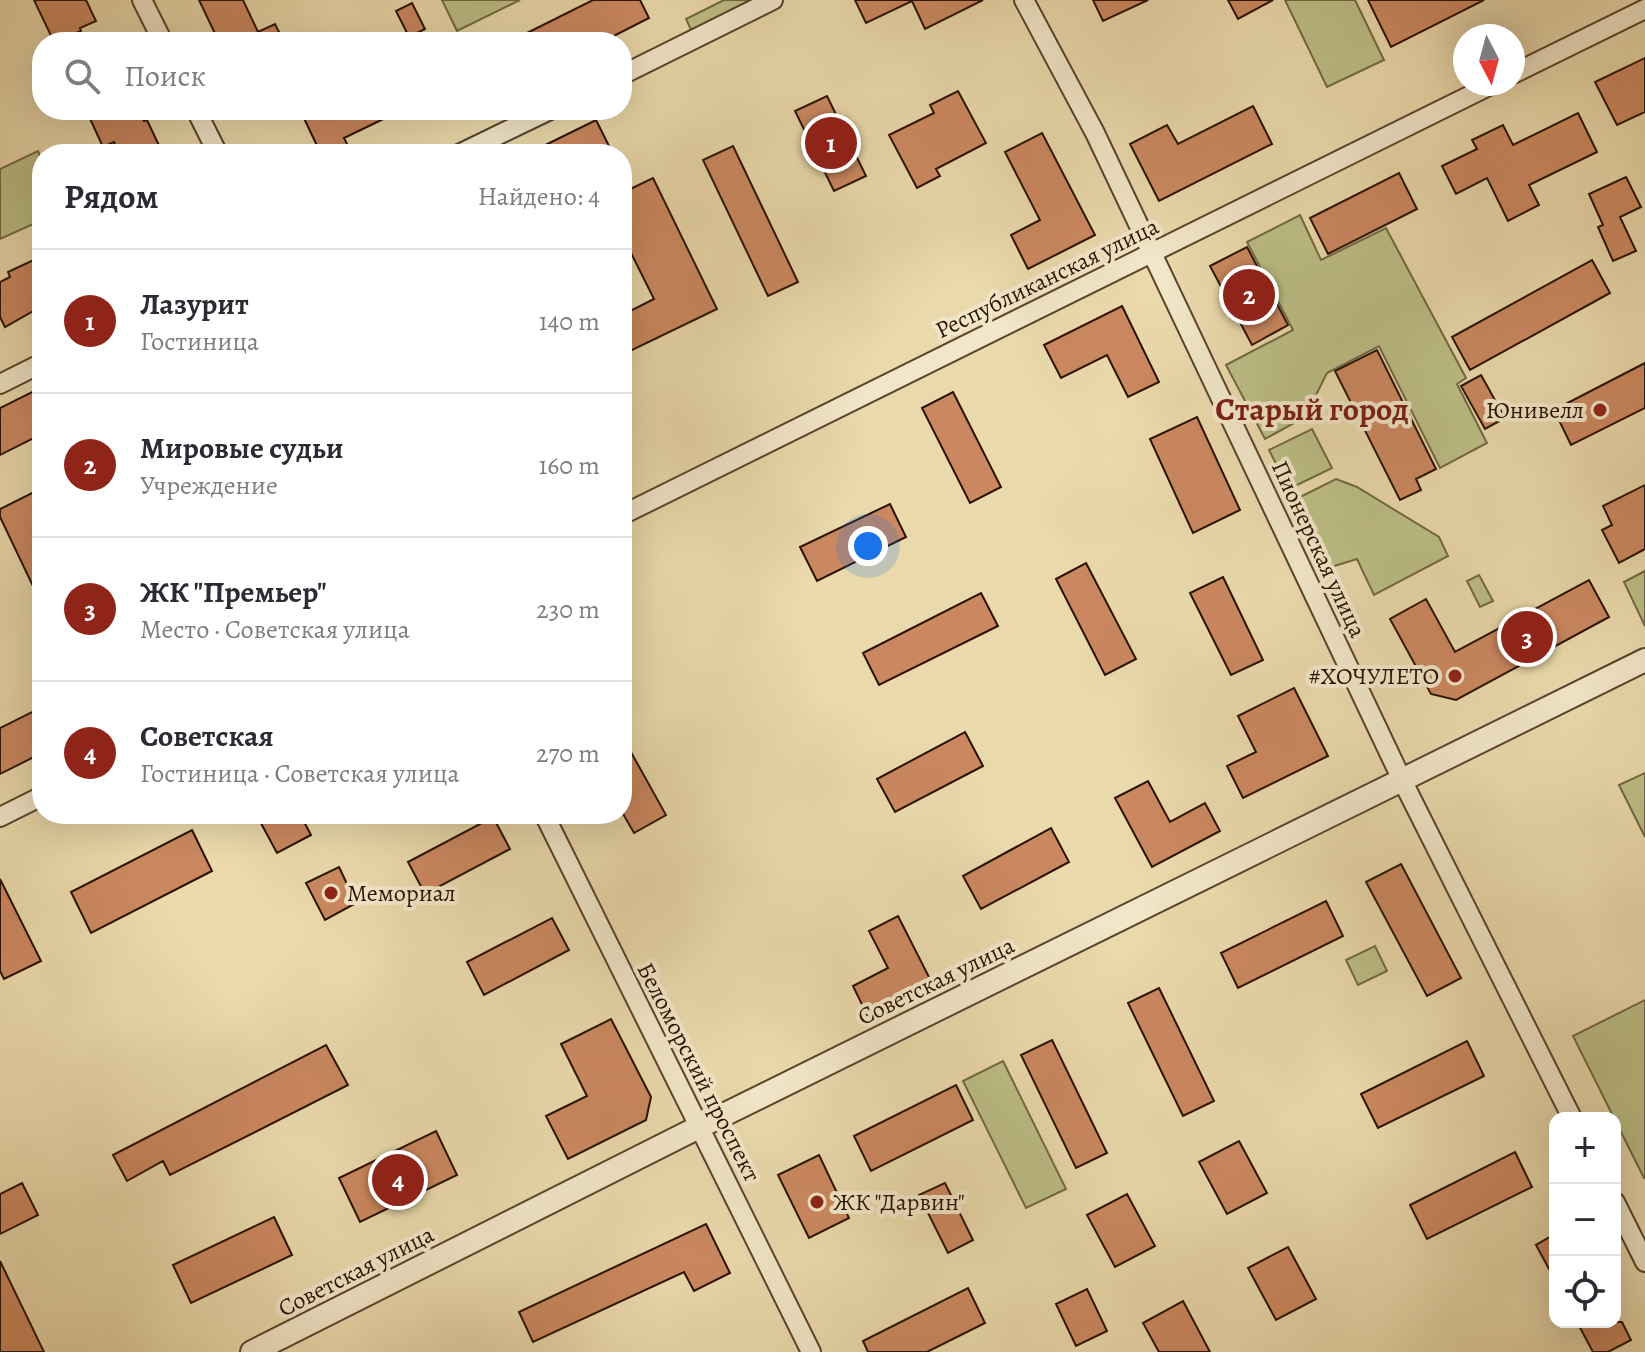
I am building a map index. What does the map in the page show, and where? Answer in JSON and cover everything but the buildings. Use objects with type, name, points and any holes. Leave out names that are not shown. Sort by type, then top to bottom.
[{"type":"street","points":[[142,0],[158,32]]},
{"type":"street","points":[[632,70],[773,0]]},
{"type":"street","name":"Пионерская улица","points":[[1024,0],[1095,133],[1402,780],[1569,1112]]},
{"type":"street","points":[[1525,68],[1645,9]]},
{"type":"street","name":"Республиканская улица","points":[[632,510],[1469,96]]},
{"type":"street","points":[[201,120],[213,144]]},
{"type":"street","points":[[480,144],[529,120]]},
{"type":"street","points":[[0,384],[32,368]]},
{"type":"street","name":"Советская улица","points":[[252,1352],[699,1127],[1645,660]]},
{"type":"street","points":[[0,817],[32,801]]},
{"type":"street","name":"Беломорский проспект","points":[[549,824],[811,1352]]},
{"type":"street","points":[[1621,1214],[1645,1262]]},
{"type":"green space","points":[[442,0],[520,0],[457,31]]},
{"type":"green space","points":[[724,0],[751,0],[691,30],[686,19]]},
{"type":"green space","points":[[1285,0],[1355,0],[1384,60],[1327,87]]},
{"type":"green space","points":[[32,154],[32,225],[0,239],[0,169]]},
{"type":"green space","points":[[1300,215],[1321,260],[1386,228],[1466,378],[1457,384],[1487,443],[1440,468],[1379,346],[1327,373],[1305,417],[1265,439],[1226,365],[1293,330],[1247,242]]},
{"type":"green space","points":[[1312,429],[1332,468],[1289,489],[1269,450]]},
{"type":"green space","points":[[1336,479],[1357,487],[1439,537],[1448,556],[1374,595],[1357,559],[1328,568],[1294,500]]},
{"type":"green space","points":[[1645,571],[1645,626],[1624,582]]},
{"type":"green space","points":[[1479,575],[1493,601],[1480,607],[1467,581]]},
{"type":"green space","points":[[1645,773],[1645,837],[1619,785]]},
{"type":"green space","points":[[1375,946],[1387,971],[1358,985],[1346,960]]},
{"type":"green space","points":[[1645,1000],[1645,1178],[1621,1132],[1621,1112],[1611,1112],[1573,1036]]},
{"type":"green space","points":[[1003,1061],[1066,1189],[1026,1208],[963,1081]]},
{"type":"place","name":"Лазурит","points":[[831,143]]},
{"type":"place","name":"Мировые судьи","points":[[1249,295]]},
{"type":"place","name":"Юнивелл","points":[[1600,410]]},
{"type":"place","name":"ЖК \"Премьер\"","points":[[1527,637]]},
{"type":"place","name":"#ХОЧУЛЕТО","points":[[1455,676]]},
{"type":"place","name":"Мемориал","points":[[331,893]]},
{"type":"place","name":"Советская","points":[[398,1180]]},
{"type":"place","name":"ЖК \"Дарвин\"","points":[[817,1202]]},
{"type":"district","name":"Старый город","points":[[1312,409]]}]
